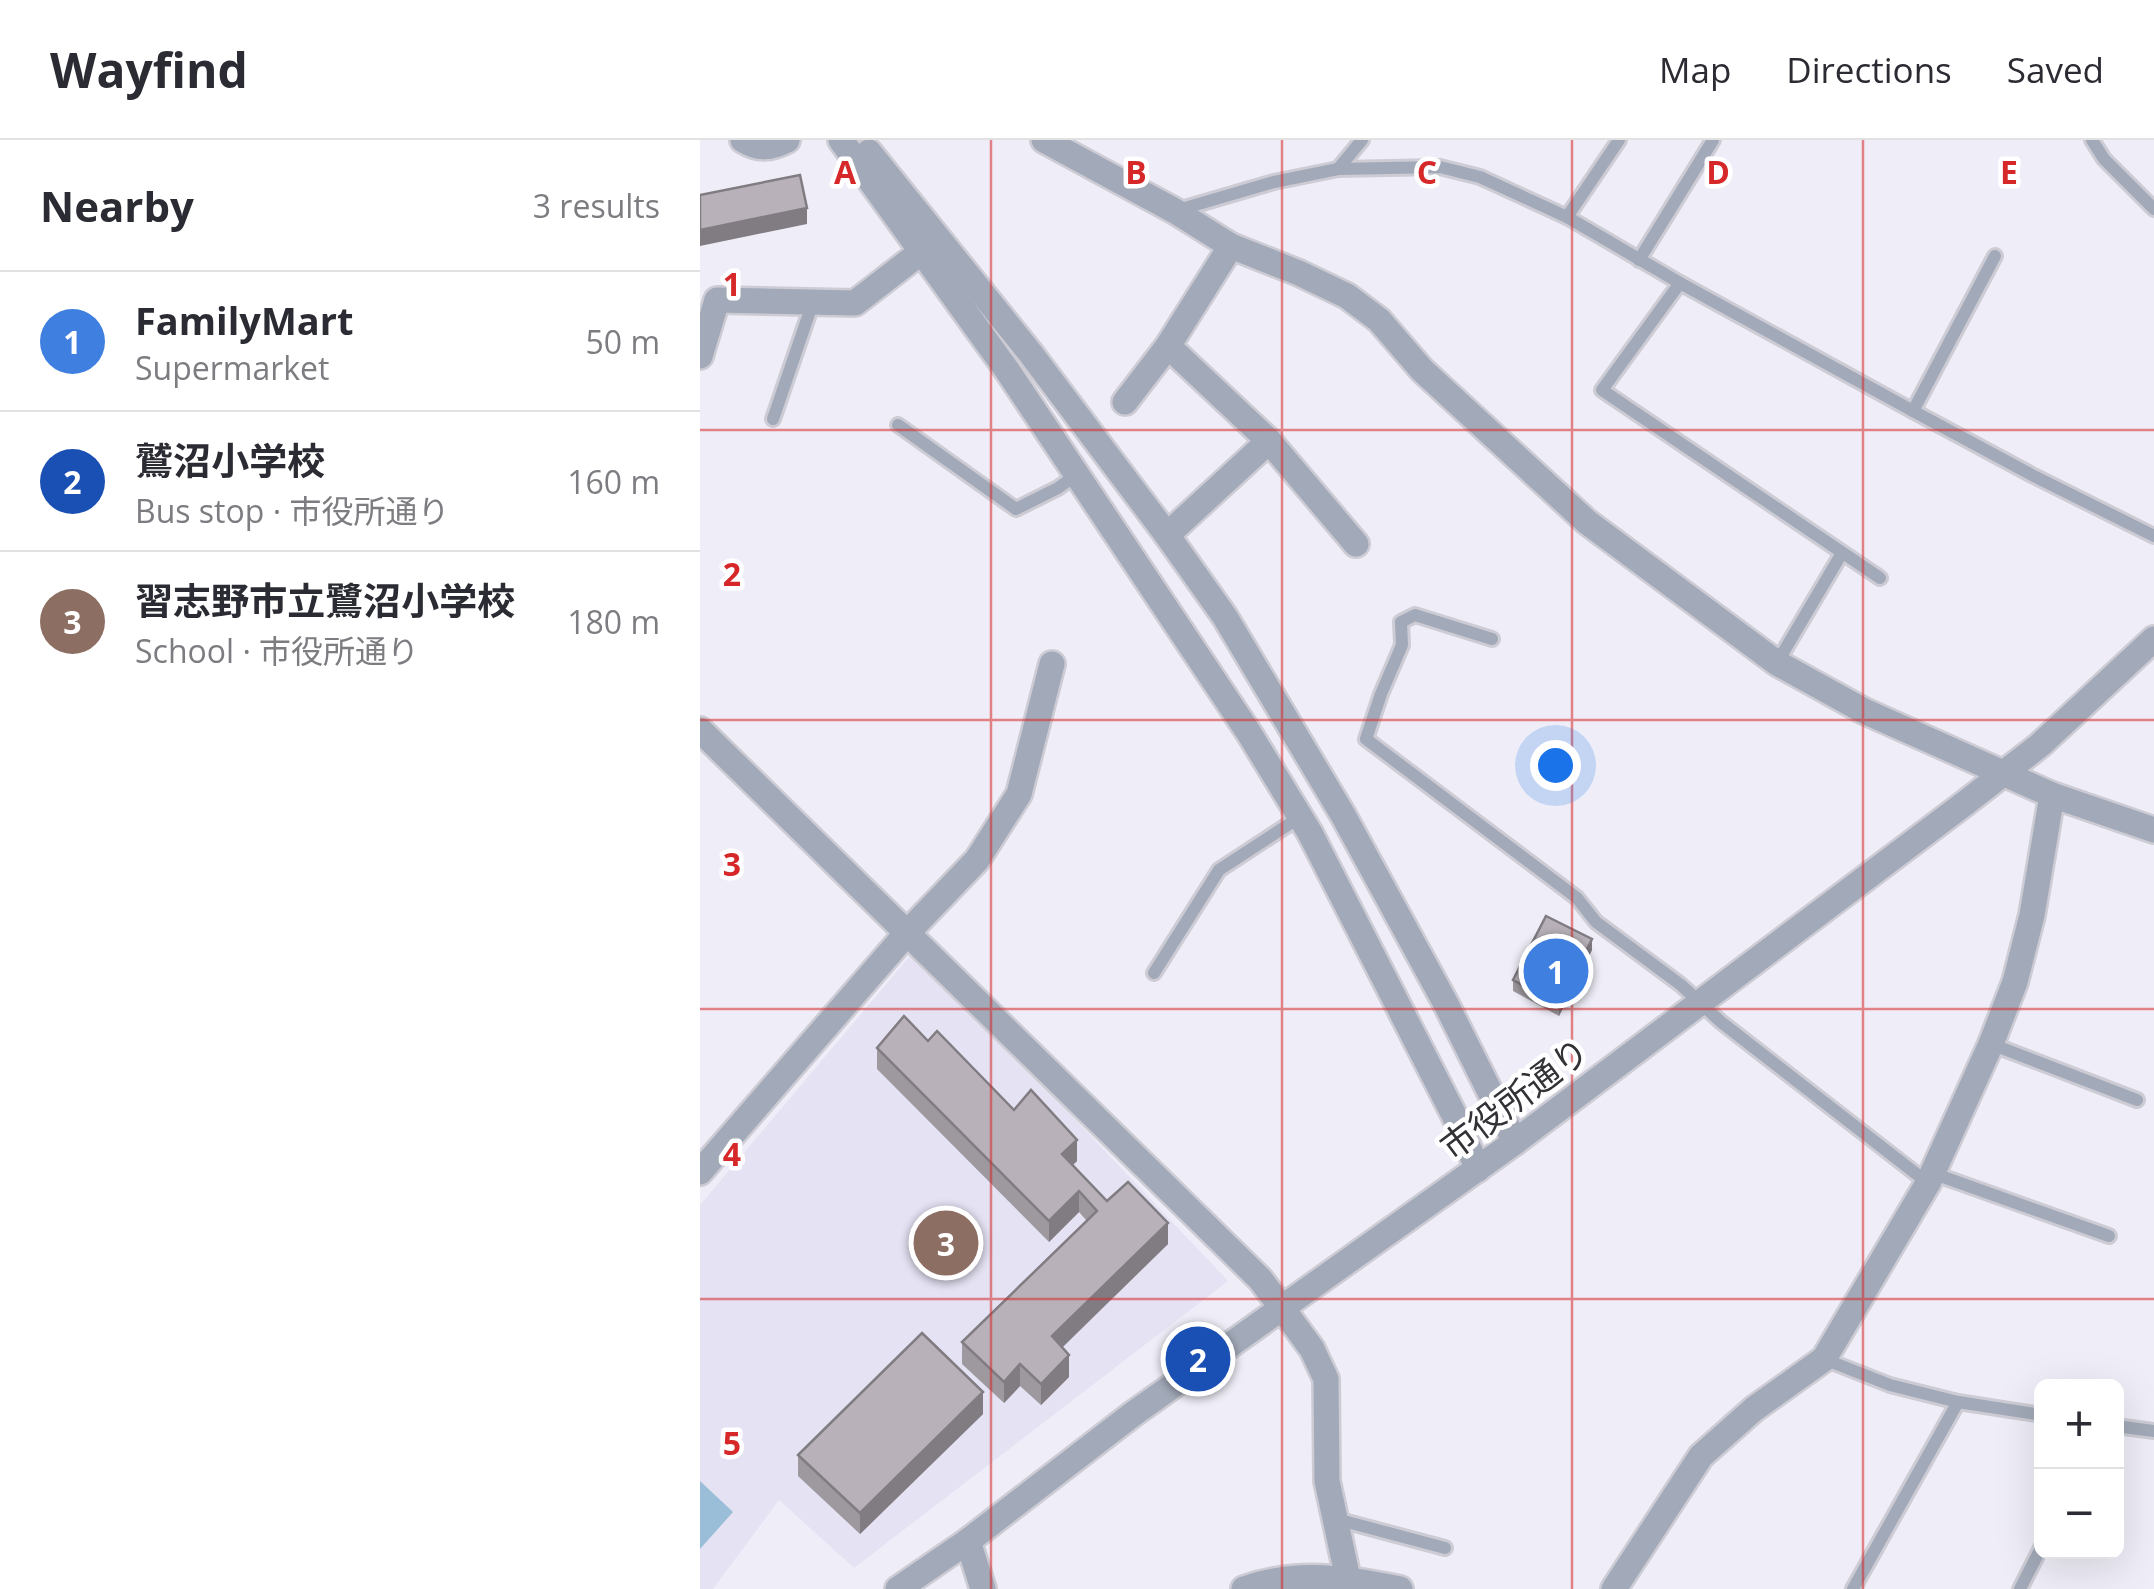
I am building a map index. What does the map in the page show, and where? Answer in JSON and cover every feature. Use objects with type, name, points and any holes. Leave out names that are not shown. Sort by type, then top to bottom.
[{"type":"street","points":[[742,140],[770,148],[786,141]]},
{"type":"street","points":[[841,140],[1007,370],[1250,733],[1300,817],[1478,1168]]},
{"type":"street","points":[[860,140],[1031,354],[1226,617],[1343,814],[1515,1142]]},
{"type":"street","points":[[1044,140],[1231,246],[1347,296],[1380,320],[1422,370],[1587,522],[1776,662],[1864,711],[2052,795],[2154,830]]},
{"type":"street","points":[[1125,402],[1168,346],[1231,246]]},
{"type":"street","points":[[700,356],[717,300],[855,303],[921,252]]},
{"type":"street","points":[[1168,346],[1268,441],[1356,544]]},
{"type":"street","points":[[1167,535],[1268,441]]},
{"type":"street","name":"市役所通り","points":[[898,1589],[968,1541],[1133,1414],[1515,1142],[1700,1003],[2040,745],[2154,639]]},
{"type":"street","points":[[700,1172],[907,933],[977,860],[1019,794],[1052,664]]},
{"type":"street","points":[[700,730],[1260,1279],[1312,1349],[1326,1380],[1327,1481],[1348,1578]]},
{"type":"street","points":[[1614,1589],[1700,1456],[1824,1359],[1930,1178],[1991,1044],[2014,982],[2032,916],[2052,795]]},
{"type":"street","points":[[968,1541],[983,1589]]},
{"type":"street","points":[[1244,1589],[1294,1576],[1348,1578],[1400,1589]]},
{"type":"lane","points":[[1338,169],[1362,140]]},
{"type":"lane","points":[[1568,217],[1619,140]]},
{"type":"lane","points":[[1639,260],[1713,140]]},
{"type":"lane","points":[[2092,140],[2104,159],[2154,209]]},
{"type":"lane","points":[[1175,211],[1274,182],[1338,169],[1440,167],[1480,177],[1568,217],[1680,283],[2032,475],[2154,536]]},
{"type":"lane","points":[[1913,410],[1995,256]]},
{"type":"lane","points":[[1680,283],[1602,390],[1880,578]]},
{"type":"lane","points":[[773,419],[813,302]]},
{"type":"lane","points":[[898,425],[1016,509],[1076,476]]},
{"type":"lane","points":[[1776,662],[1842,553]]},
{"type":"lane","points":[[1492,639],[1415,615],[1402,622],[1402,645],[1366,740],[1577,898],[1596,922],[1681,985],[1722,1022],[1930,1178],[2109,1236]]},
{"type":"lane","points":[[1154,972],[1219,870],[1300,817]]},
{"type":"lane","points":[[1991,1044],[2137,1100]]},
{"type":"lane","points":[[1824,1359],[1890,1385],[1958,1402],[2034,1414]]},
{"type":"lane","points":[[1853,1589],[1958,1402]]},
{"type":"lane","points":[[2124,1427],[2154,1431]]},
{"type":"lane","points":[[1334,1518],[1445,1548]]},
{"type":"lane","points":[[2020,1589],[2035,1559]]},
{"type":"shaded area","points":[[915,950],[1228,1281],[854,1568],[779,1500],[713,1589],[700,1589],[700,1205]]},
{"type":"water","points":[[700,1481],[733,1512],[700,1549]]},
{"type":"building","points":[[800,175],[807,208],[700,230],[700,195]]},
{"type":"building","points":[[1546,916],[1592,939],[1559,1005],[1513,980]]},
{"type":"building","points":[[904,1016],[928,1041],[937,1031],[1014,1110],[1031,1090],[1077,1140],[1062,1154],[1107,1201],[1128,1182],[1168,1223],[1052,1336],[1069,1355],[1041,1384],[1020,1364],[1004,1382],[962,1342],[1097,1211],[1079,1191],[1049,1221],[877,1048]]},
{"type":"building","points":[[922,1333],[983,1392],[860,1513],[798,1455]]},
{"type":"place","name":"FamilyMart","points":[[1556,971]]},
{"type":"place","name":"習志野市立鷺沼小学校","points":[[946,1243]]},
{"type":"place","name":"鷲沼小学校","points":[[1198,1359]]}]
